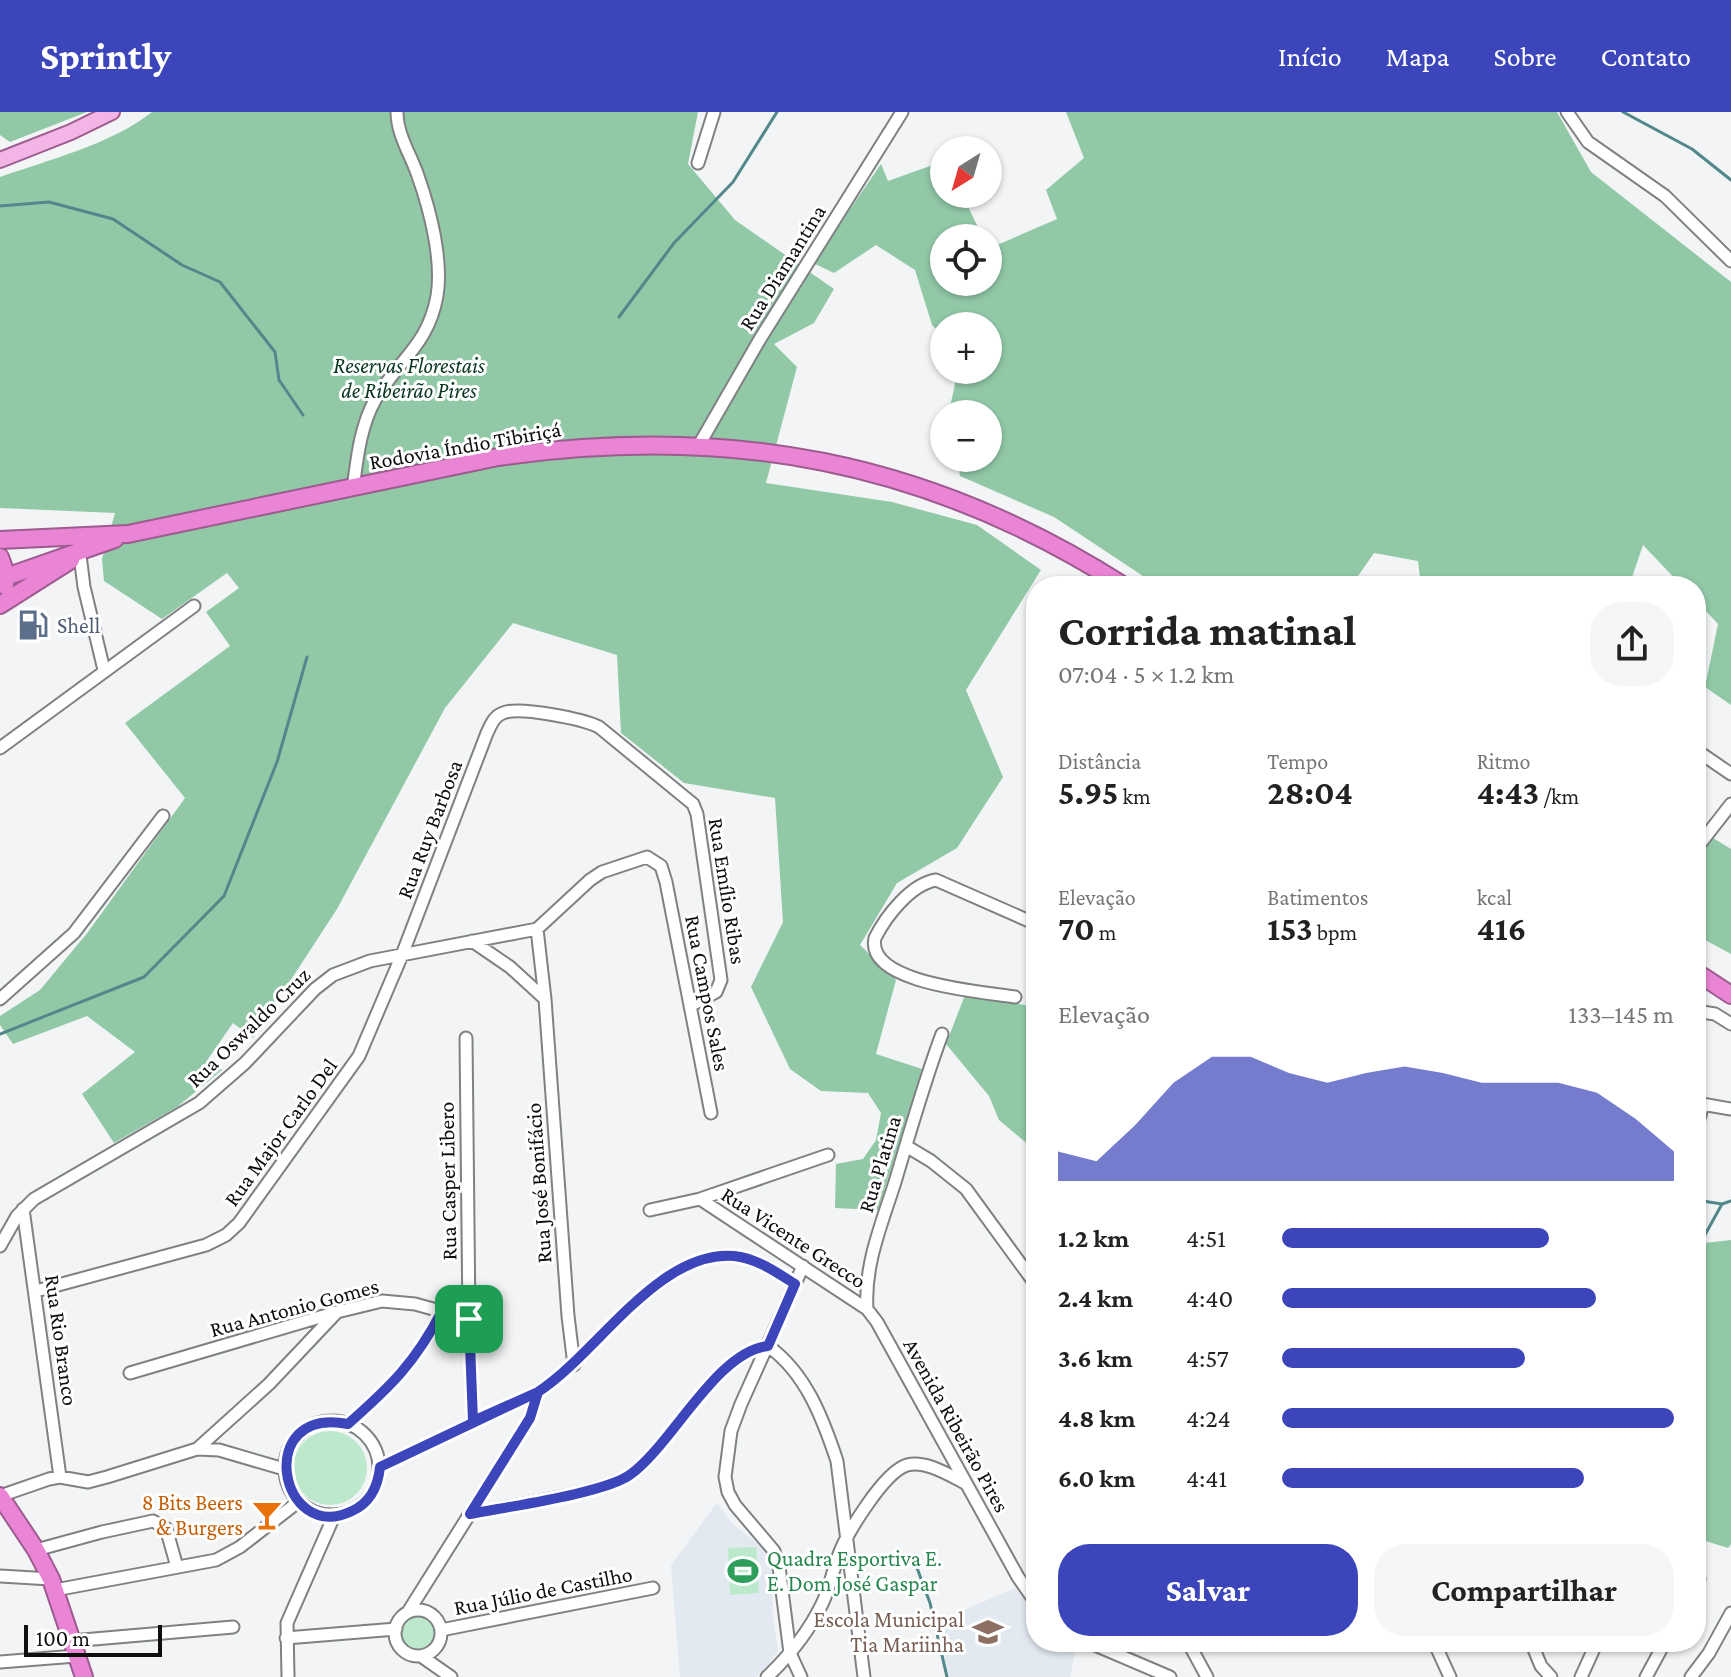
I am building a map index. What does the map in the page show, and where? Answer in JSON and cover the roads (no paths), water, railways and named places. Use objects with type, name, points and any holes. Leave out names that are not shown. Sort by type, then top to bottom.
[{"type":"highway","name":"Rodovia Índio Tibiriçá","points":[[0,540],[128,534],[498,457],[591,446],[699,445],[796,456],[873,472],[1037,534],[1107,576]]},
{"type":"highway","name":"Rodovia Índio Tibiriçá","points":[[3,578],[128,534]]},
{"type":"highway","points":[[0,605],[97,546]]},
{"type":"highway","points":[[0,558],[3,578],[0,598]]},
{"type":"highway","points":[[1706,979],[1731,995]]},
{"type":"highway","points":[[0,1496],[36,1550],[53,1584],[84,1677]]},
{"type":"main road","points":[[0,160],[112,112]]},
{"type":"street","points":[[353,489],[360,439],[373,402],[421,341],[431,321],[438,293],[431,219],[403,141],[397,112]]},
{"type":"street","points":[[698,163],[714,112]]},
{"type":"street","name":"Rua Diamantina","points":[[699,445],[760,339],[902,112]]},
{"type":"street","points":[[1568,112],[1588,142],[1665,196],[1731,261]]},
{"type":"street","points":[[73,559],[84,587],[104,670]]},
{"type":"street","points":[[0,748],[194,606]]},
{"type":"street","name":"Rua Emílio Ribas","points":[[495,718],[501,713],[517,710],[593,724],[615,738],[693,804],[721,980],[716,992],[690,1006]]},
{"type":"street","name":"Rua Ruy Barbosa","points":[[402,955],[495,718]]},
{"type":"street","points":[[1706,757],[1731,774]]},
{"type":"street","points":[[1706,836],[1731,804]]},
{"type":"street","points":[[0,999],[74,933],[163,816]]},
{"type":"street","name":"Rua Campos Sales","points":[[537,929],[590,880],[638,859],[652,858],[661,866],[711,1113]]},
{"type":"street","points":[[1015,997],[897,973],[880,958],[874,945],[875,938],[910,893],[928,882],[944,882],[1026,919]]},
{"type":"street","name":"Rua Oswaldo Cruz","points":[[0,1246],[23,1209],[56,1185],[199,1103],[245,1063],[315,989],[333,975],[370,961],[537,929]]},
{"type":"street","name":"Rua José Bonifácio","points":[[537,929],[574,1365]]},
{"type":"street","points":[[472,941],[510,967],[545,999]]},
{"type":"street","name":"Rua Major Carlo Del","points":[[36,1291],[206,1245],[232,1229],[353,1065],[402,955]]},
{"type":"street","points":[[1706,1012],[1731,1024]]},
{"type":"street","name":"Rua Platina","points":[[867,1309],[867,1276],[942,1034]]},
{"type":"street","name":"Rua Casper Libero","points":[[466,1038],[473,1421]]},
{"type":"street","points":[[1706,1104],[1731,1109]]},
{"type":"street","points":[[906,1146],[966,1189],[1026,1271]]},
{"type":"street","points":[[650,1210],[700,1199],[828,1155]]},
{"type":"street","name":"Rua Vicente Grecco","points":[[700,1199],[867,1309]]},
{"type":"street","name":"Rua Rio Branco","points":[[23,1209],[60,1477]]},
{"type":"street","points":[[380,1467],[538,1392],[574,1365],[651,1289],[694,1261],[715,1256],[736,1256],[755,1262],[795,1284]]},
{"type":"street","points":[[801,1677],[790,1653],[779,1567],[774,1551],[735,1505],[725,1477],[731,1431],[803,1266]]},
{"type":"street","name":"Rua Antonio Gomes","points":[[130,1373],[382,1301],[402,1301],[469,1319]]},
{"type":"street","name":"Avenida Ribeirão Pires","points":[[867,1309],[1026,1589]]},
{"type":"street","points":[[348,1424],[400,1376],[442,1311]]},
{"type":"street","points":[[197,1449],[269,1384],[337,1312]]},
{"type":"street","points":[[470,1514],[605,1486],[631,1475],[733,1361],[755,1347],[768,1346],[799,1376],[827,1430],[837,1461],[864,1677]]},
{"type":"street","points":[[408,1612],[530,1418],[538,1392]]},
{"type":"street","points":[[321,1422],[348,1424],[368,1438],[380,1467],[377,1484],[364,1503],[345,1514],[334,1516],[309,1510],[298,1502],[286,1481],[284,1469],[291,1445],[309,1427],[321,1422]]},
{"type":"street","points":[[0,1496],[60,1477],[88,1482],[197,1449],[219,1450],[284,1469]]},
{"type":"street","points":[[767,1677],[790,1653],[821,1606],[847,1539],[883,1484],[904,1466],[922,1465],[966,1483]]},
{"type":"street","points":[[0,1576],[53,1584],[216,1560],[298,1502]]},
{"type":"street","points":[[288,1677],[286,1638],[292,1608],[334,1516]]},
{"type":"street","points":[[36,1550],[153,1521],[166,1528],[177,1567]]},
{"type":"street","name":"Rua Júlio de Castilho","points":[[441,1630],[653,1588]]},
{"type":"street","points":[[421,1656],[439,1644],[441,1630],[439,1623],[429,1613],[415,1610],[402,1616],[396,1629],[398,1643],[407,1653],[421,1656],[451,1677]]},
{"type":"street","points":[[1691,1677],[1709,1653],[1731,1613]]},
{"type":"street","points":[[0,1662],[233,1627]]},
{"type":"street","points":[[286,1638],[396,1629]]},
{"type":"street","points":[[1111,1652],[1170,1677]]},
{"type":"street","points":[[1193,1652],[1207,1677]]},
{"type":"street","points":[[1439,1652],[1450,1677]]},
{"type":"street","points":[[1535,1652],[1541,1666],[1551,1677]]},
{"type":"street","points":[[1581,1677],[1592,1652]]},
{"type":"street","points":[[1646,1677],[1660,1652]]},
{"type":"waterway","points":[[619,317],[674,243],[733,182],[777,112]]},
{"type":"waterway","points":[[1623,112],[1692,149],[1731,180]]},
{"type":"waterway","points":[[0,206],[49,202],[113,219],[182,265],[220,282],[275,352],[279,380],[303,415]]},
{"type":"waterway","points":[[0,1034],[144,977],[224,896],[277,762],[307,657]]},
{"type":"waterway","points":[[1706,1202],[1722,1204],[1731,1201]]},
{"type":"waterway","points":[[1706,1233],[1722,1204]]},
{"type":"waterway","points":[[913,1557],[930,1603],[947,1677]]},
{"type":"place","name":"Shell","points":[[33,625]]},
{"type":"place","name":"8 Bits Beers & Burgers","points":[[267,1515]]},
{"type":"place","name":"Quadra Esportiva E. E. Dom José Gaspar","points":[[743,1571]]},
{"type":"place","name":"Escola Municipal Tia Mariinha","points":[[988,1632]]},
{"type":"park label","name":"Reservas Florestais de Ribeirão Pires","points":[[409,378]]}]
